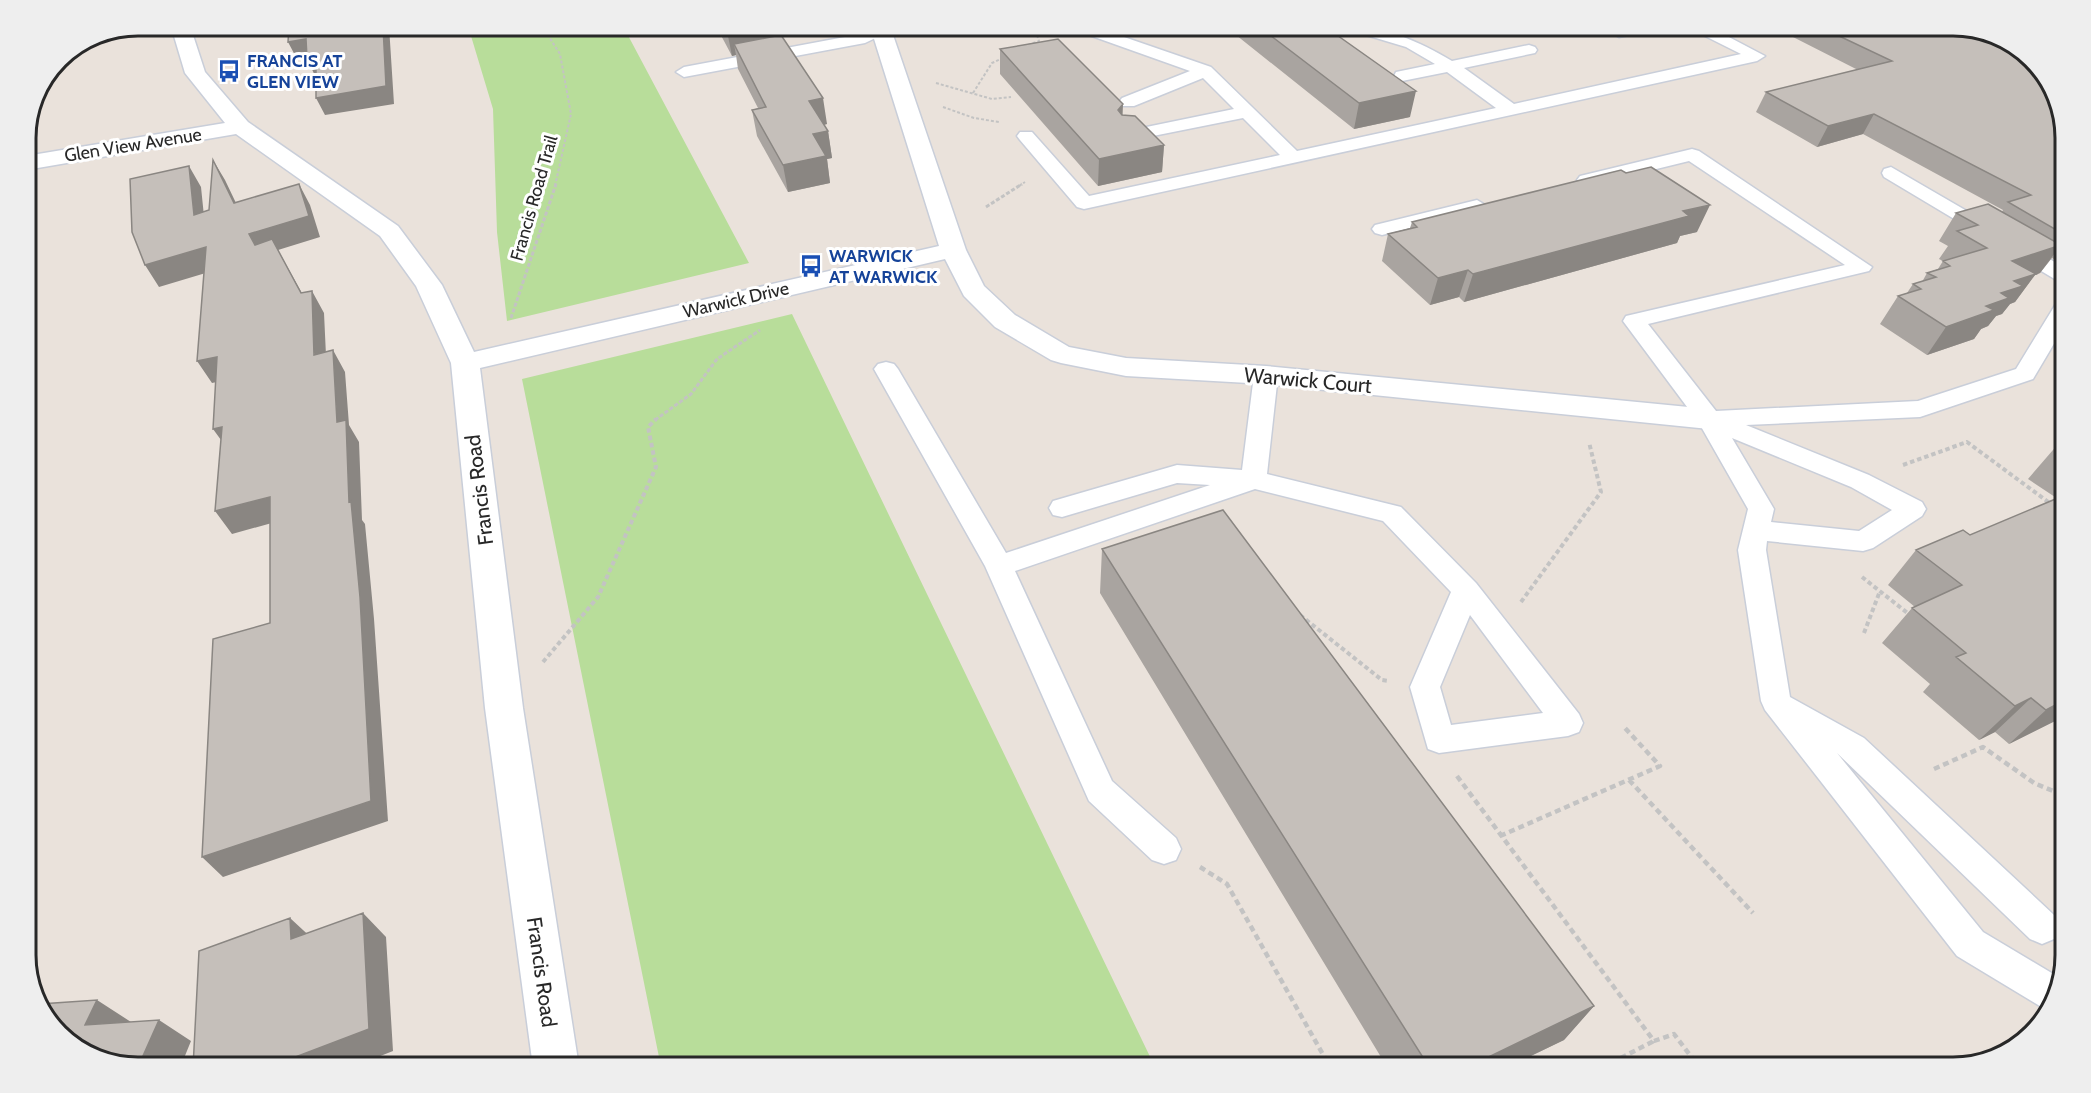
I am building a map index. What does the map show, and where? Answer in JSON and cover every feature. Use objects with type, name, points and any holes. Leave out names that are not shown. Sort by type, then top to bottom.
[{"type":"street","name":"Francis Road","points":[[184,36],[195,74],[240,128],[388,231],[429,285],[465,363],[504,708],[554,1057]]},
{"type":"street","points":[[884,36],[953,250]]},
{"type":"street","name":"Glen View Avenue","points":[[36,161],[240,128]]},
{"type":"street","name":"Warwick Drive","points":[[465,363],[953,250]]},
{"type":"street","name":"Warwick Court","points":[[953,250],[973,290],[1005,321],[1060,354],[1126,367],[1266,375],[1709,419]]},
{"type":"lane","points":[[684,72],[868,36]]},
{"type":"lane","points":[[1106,36],[1204,71],[1294,158]]},
{"type":"lane","points":[[1385,36],[1412,44],[1451,67],[1511,110]]},
{"type":"lane","points":[[1026,136],[1084,203],[1757,56],[1717,36]]},
{"type":"lane","points":[[1402,76],[1529,50]]},
{"type":"lane","points":[[1128,102],[1204,71]]},
{"type":"lane","points":[[1128,136],[1246,112]]},
{"type":"lane","points":[[1042,154],[1066,150]]},
{"type":"lane","points":[[1566,185],[1692,155],[1862,267],[1635,321],[1709,419],[1761,508],[1752,550],[1776,701],[1970,944],[2048,991]]},
{"type":"lane","points":[[1892,173],[2055,271]]},
{"type":"lane","points":[[1382,229],[1497,202]]},
{"type":"lane","points":[[1709,419],[1920,409],[2025,374],[2055,324]]},
{"type":"lane","points":[[886,369],[999,566],[1100,791],[1158,843]]},
{"type":"lane","points":[[1254,480],[1266,375]]},
{"type":"lane","points":[[1709,419],[1860,481],[1913,509],[1863,542],[1756,531]]},
{"type":"lane","points":[[1062,508],[1177,474],[1254,480],[1392,514],[1466,590],[1568,723],[1438,740],[1425,687],[1466,590]]},
{"type":"lane","points":[[999,566],[1254,480]]},
{"type":"lane","points":[[1776,701],[1853,747],[2042,927]]},
{"type":"path","name":"Francis Road Trail","points":[[465,363],[512,317],[553,196],[571,114],[560,54],[548,36]]},
{"type":"path","points":[[1038,36],[1047,47]]},
{"type":"path","points":[[1020,49],[1039,40]]},
{"type":"path","points":[[973,93],[992,63],[1011,54]]},
{"type":"path","points":[[933,82],[992,99],[1011,97]]},
{"type":"path","points":[[943,106],[974,118],[1009,124]]},
{"type":"path","points":[[986,207],[1026,182]]},
{"type":"path","points":[[504,708],[598,597],[656,467],[648,427],[664,411],[691,394],[717,359],[764,326],[757,296]]},
{"type":"path","points":[[1499,633],[1601,492],[1581,406]]},
{"type":"path","points":[[1813,536],[1912,617]]},
{"type":"path","points":[[1864,633],[1880,591]]},
{"type":"path","points":[[1292,608],[1382,680],[1425,687]]},
{"type":"path","points":[[1500,836],[1660,766],[1625,728]]},
{"type":"path","points":[[1438,740],[1462,786],[1654,1041]]},
{"type":"path","points":[[1895,787],[1983,747],[2034,783],[2055,792]]},
{"type":"path","points":[[1629,779],[1753,913]]},
{"type":"path","points":[[1158,843],[1227,884],[1324,1057]]},
{"type":"path","points":[[1624,1057],[1654,1041],[1674,1034],[1691,1057]]},
{"type":"green space","points":[[471,36],[628,36],[749,263],[507,321],[497,232],[493,109]]},
{"type":"green space","points":[[792,314],[1150,1057],[659,1057],[522,379]]},
{"type":"building","points":[[288,36],[384,36],[386,86],[316,98],[316,57],[307,58],[306,39],[288,42]]},
{"type":"building","points":[[782,36],[823,98],[809,101],[828,131],[813,134],[826,156],[783,165],[752,110],[766,107],[734,44]]},
{"type":"building","points":[[1271,36],[1338,36],[1416,91],[1359,103]]},
{"type":"building","points":[[1839,36],[1953,36],[1979,39],[2010,53],[2030,71],[2038,81],[2050,105],[2053,118],[2055,229],[2008,202],[2031,195],[1874,114],[1828,126],[1766,92],[1892,61]]},
{"type":"building","points":[[1058,39],[1123,104],[1118,110],[1122,115],[1135,116],[1164,145],[1099,159],[1000,49]]},
{"type":"building","points":[[213,160],[234,203],[299,184],[309,216],[249,234],[255,245],[272,239],[301,293],[312,291],[314,355],[333,350],[337,422],[346,420],[349,502],[351,501],[360,597],[371,801],[202,857],[213,639],[270,623],[270,497],[215,511],[222,427],[213,429],[217,357],[197,361],[206,247],[145,265],[132,232],[130,179],[189,166],[194,215],[209,210]]},
{"type":"building","points":[[1651,167],[1710,205],[1683,211],[1689,216],[1473,274],[1468,270],[1438,278],[1388,234],[1417,227],[1412,222],[1621,170],[1626,173]]},
{"type":"building","points":[[1988,204],[2055,242],[2055,247],[2012,261],[2036,274],[2014,281],[2023,286],[2001,293],[2009,298],[1986,306],[1994,310],[1946,327],[1898,296],[1921,289],[1913,284],[1936,277],[1927,273],[1950,266],[1943,261],[1987,248],[1957,231],[1978,225],[1956,213]]},
{"type":"building","points":[[2055,499],[2055,705],[2046,710],[2031,698],[2015,706],[1956,657],[1966,653],[1912,608],[1962,585],[1916,550],[1963,530],[1970,535]]},
{"type":"building","points":[[1223,510],[1594,1006],[1489,1057],[1423,1057],[1102,549]]},
{"type":"building","points":[[363,913],[369,1029],[295,1057],[194,1057],[199,951],[290,918],[291,939]]},
{"type":"building","points":[[97,1000],[85,1025],[159,1020],[142,1057],[118,1055],[105,1052],[81,1040],[61,1022],[49,1003]]},
{"type":"place","name":"FRANCIS AT GLEN VIEW","points":[[229,71]]},
{"type":"place","name":"WARWICK AT WARWICK","points":[[811,266]]}]
